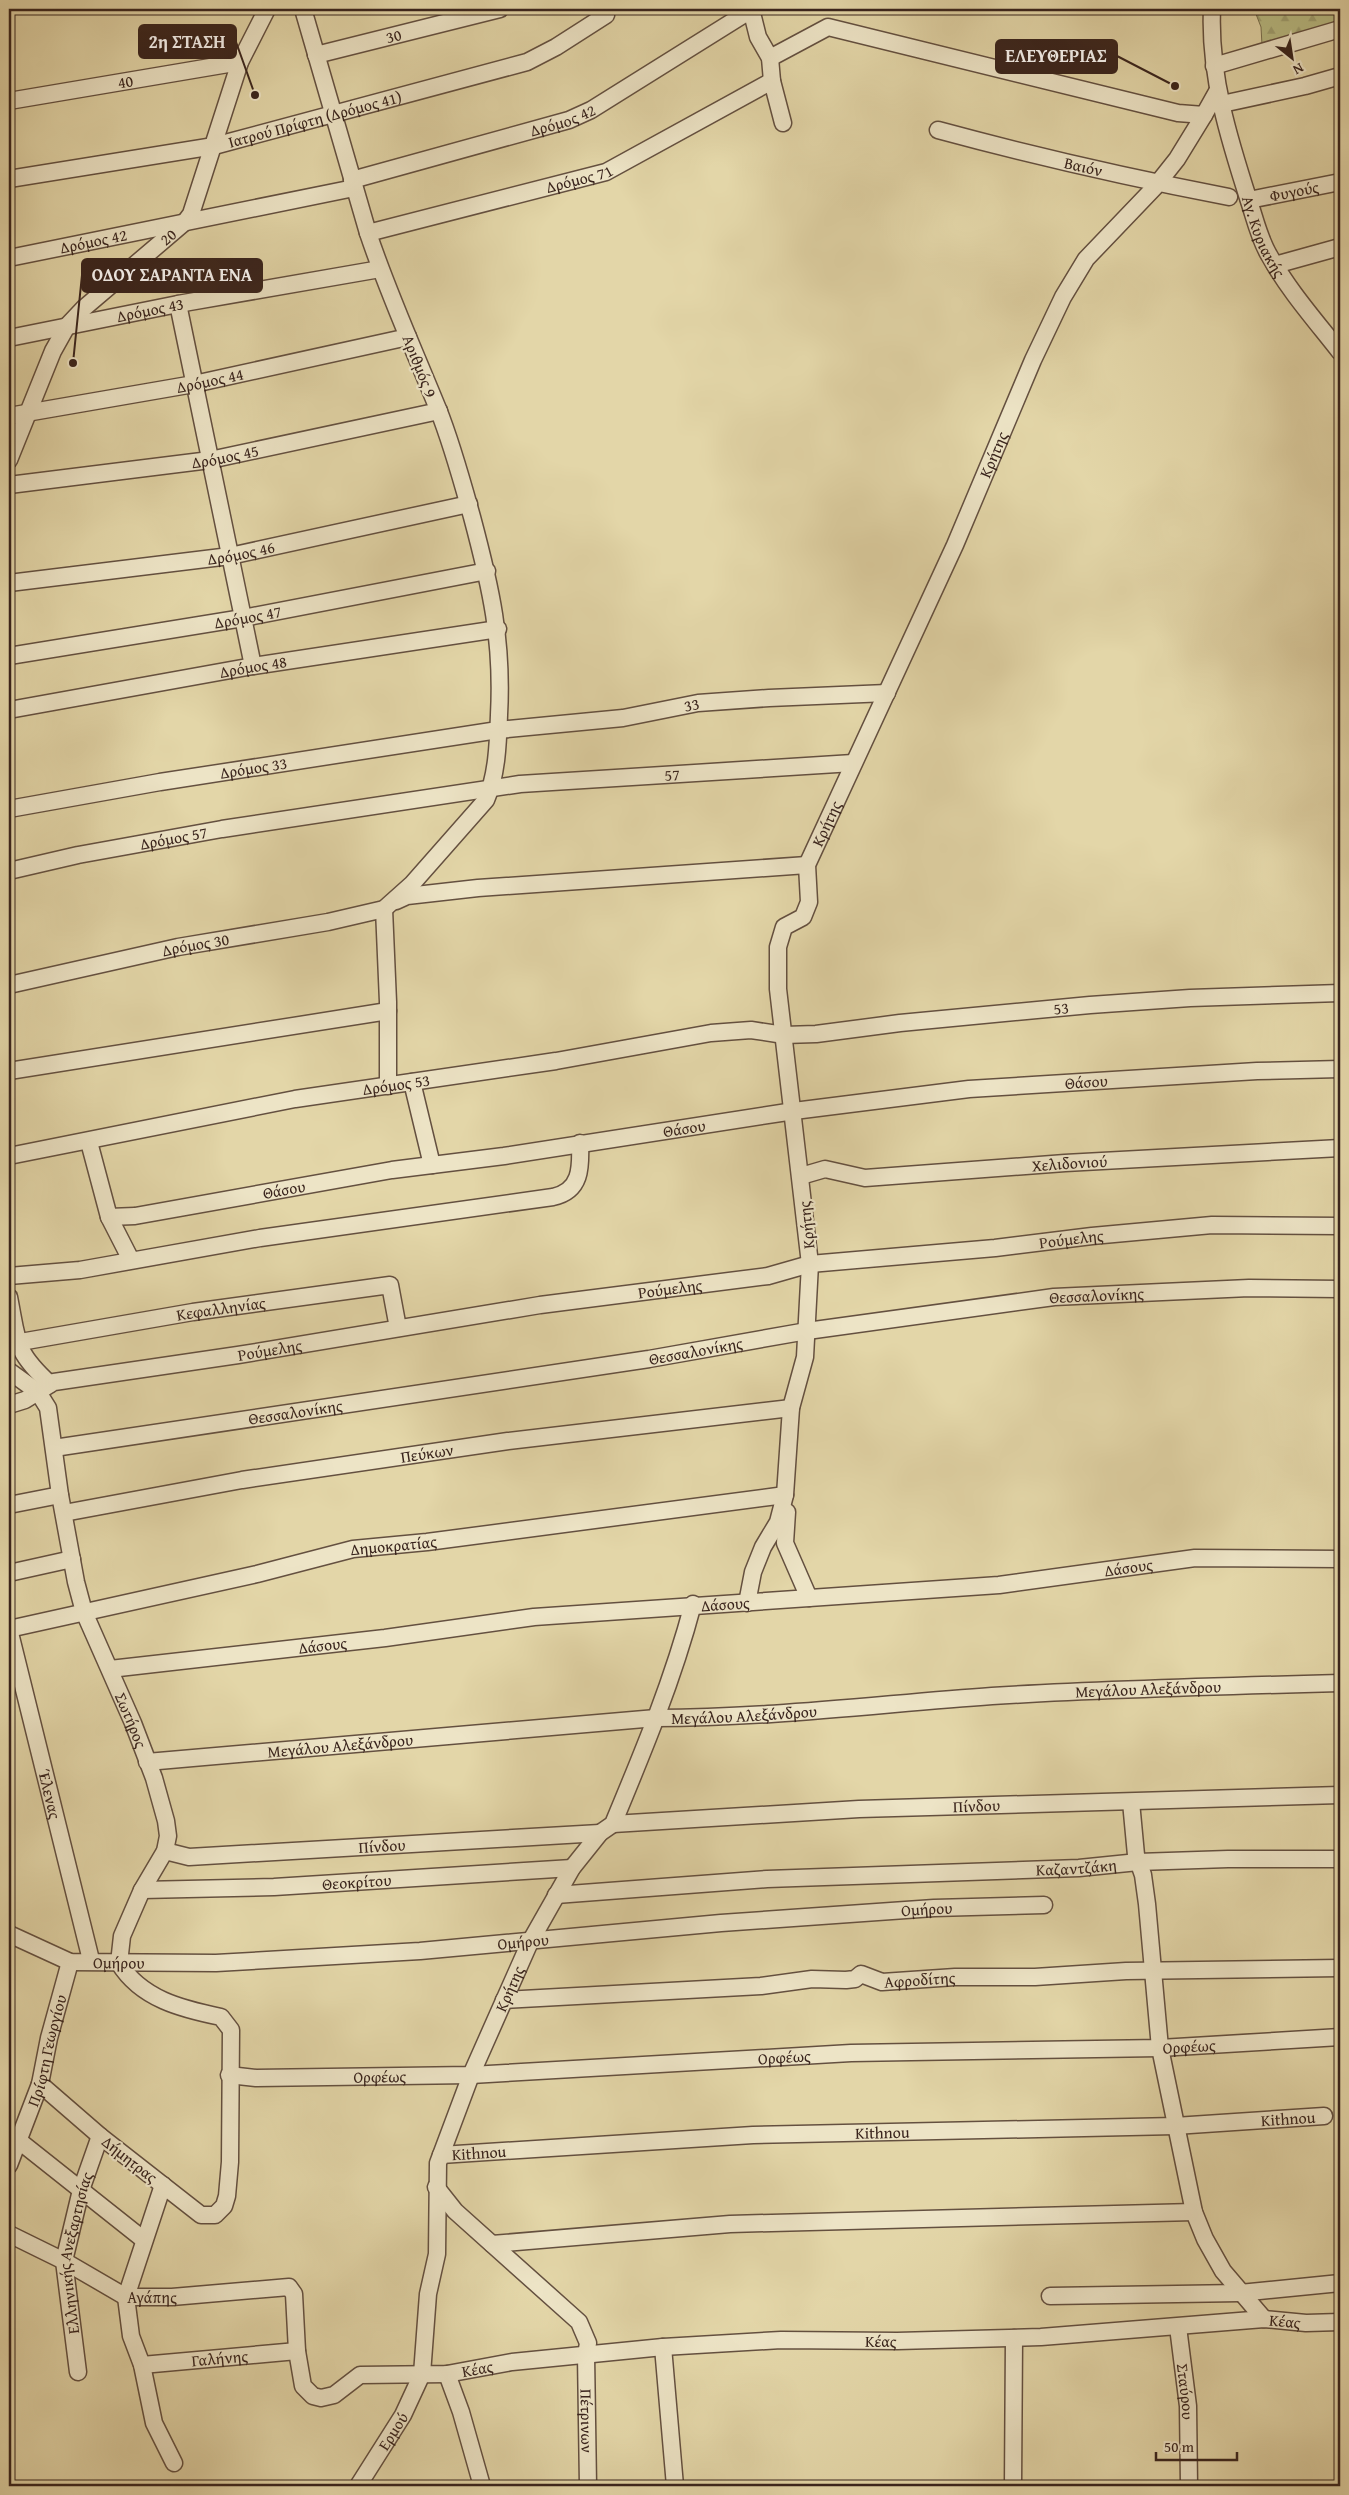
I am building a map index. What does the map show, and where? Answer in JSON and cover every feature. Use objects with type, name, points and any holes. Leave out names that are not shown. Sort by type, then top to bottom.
[{"type":"street","name":"20","points":[[9,460],[53,351],[67,326],[84,308],[185,222],[196,202],[240,62],[267,9]]},
{"type":"street","name":"Αριθμός 9","points":[[303,9],[368,233],[380,269],[438,411],[487,571],[498,629],[500,685],[498,730],[491,788]]},
{"type":"street","name":"30","points":[[316,55],[455,14],[500,9]]},
{"type":"street","name":"Αγ. Κυριακής","points":[[1212,9],[1214,66],[1220,97],[1237,165],[1259,233],[1274,265],[1306,312],[1340,352]]},
{"type":"street","points":[[751,10],[758,37],[770,58],[772,81],[783,123]]},
{"type":"street","name":"Δρόμος 42","points":[[9,258],[185,222],[353,184],[569,120],[591,110],[751,10]]},
{"type":"street","name":"Ιατρού Πρίφτη (Δρόμος 41)","points":[[9,178],[214,146],[527,62],[556,47],[606,14]]},
{"type":"street","points":[[770,58],[828,27],[1178,113],[1204,115]]},
{"type":"street","points":[[1214,66],[1340,29]]},
{"type":"street","name":"40","points":[[9,101],[240,62]]},
{"type":"street","points":[[1220,97],[1340,76]]},
{"type":"street","name":"Δρόμος 71","points":[[368,233],[606,172],[772,81]]},
{"type":"street","name":"Κρήτης","points":[[747,1603],[753,1572],[763,1547],[778,1522],[785,1495],[791,1408],[805,1357],[807,1331],[810,1264],[794,1111],[778,989],[778,947],[784,927],[803,916],[809,902],[807,865],[955,545],[1033,360],[1063,297],[1086,259],[1157,184],[1177,159],[1204,115],[1220,97]]},
{"type":"street","name":"Βαιόν","points":[[938,130],[1048,159],[1157,184],[1230,197]]},
{"type":"street","name":"Φυγούς","points":[[1249,200],[1340,182]]},
{"type":"street","points":[[1274,265],[1340,247]]},
{"type":"street","name":"Δρόμος 43","points":[[9,338],[178,304],[380,269]]},
{"type":"street","points":[[178,304],[244,618],[252,666]]},
{"type":"street","name":"Δρόμος 44","points":[[9,416],[194,384],[408,337]]},
{"type":"street","name":"Δρόμος 45","points":[[9,485],[210,460],[438,411]]},
{"type":"street","name":"Δρόμος 46","points":[[9,583],[230,556],[468,504]]},
{"type":"street","name":"Δρόμος 47","points":[[9,656],[244,618],[487,571]]},
{"type":"street","name":"Δρόμος 48","points":[[9,710],[252,666],[498,629]]},
{"type":"street","name":"33","points":[[498,730],[623,718],[698,704],[769,698],[887,694]]},
{"type":"street","name":"Δρόμος 33","points":[[9,810],[160,782],[498,730]]},
{"type":"street","name":"57","points":[[340,812],[520,784],[853,763]]},
{"type":"street","points":[[388,1086],[388,906],[423,872],[486,800],[491,788]]},
{"type":"street","name":"Δρόμος 57","points":[[9,871],[78,855],[222,829],[340,812]]},
{"type":"street","name":"Δρόμος 30","points":[[9,985],[178,947],[328,922],[388,906],[407,896],[478,888],[807,865]]},
{"type":"street","name":"53","points":[[784,1035],[816,1034],[900,1023],[1090,1005],[1190,998],[1340,993]]},
{"type":"street","points":[[9,1071],[388,1011]]},
{"type":"street","name":"Δρόμος 53","points":[[9,1156],[89,1142],[295,1099],[556,1061],[711,1033],[751,1030],[784,1035]]},
{"type":"street","name":"Θάσου","points":[[109,1216],[163,1211],[392,1170],[504,1156],[794,1111],[970,1089],[1257,1071],[1340,1070]]},
{"type":"street","points":[[412,1082],[432,1165]]},
{"type":"street","points":[[89,1142],[109,1216],[131,1260]]},
{"type":"street","points":[[9,1276],[80,1270],[260,1238],[564,1194],[572,1188],[578,1176],[581,1161],[580,1143]]},
{"type":"street","name":"Χελιδονιού","points":[[800,1176],[825,1169],[865,1178],[1065,1163],[1340,1148]]},
{"type":"street","name":"Ρούμελης","points":[[9,1405],[25,1400],[54,1382],[238,1356],[540,1305],[768,1276],[810,1264],[994,1248],[1101,1235],[1212,1225],[1340,1226]]},
{"type":"street","name":"Κεφαλληνίας","points":[[13,1343],[193,1312],[390,1285],[398,1328]]},
{"type":"street","name":"Θεσσαλονίκης","points":[[54,1448],[649,1359],[807,1331],[1054,1297],[1249,1288],[1340,1289]]},
{"type":"street","points":[[9,1297],[13,1343],[44,1388]]},
{"type":"street","name":"Σωτήρος","points":[[9,1371],[44,1388],[60,1495],[84,1612],[110,1669],[147,1762],[166,1821],[168,1836],[165,1851],[142,1890],[122,1936],[118,1963]]},
{"type":"street","name":"Πεύκων","points":[[64,1513],[242,1480],[508,1441],[791,1408]]},
{"type":"street","points":[[9,1505],[60,1495]]},
{"type":"street","points":[[785,1495],[788,1516],[785,1543],[809,1598]]},
{"type":"street","name":"Δημοκρατίας","points":[[9,1629],[257,1574],[353,1549],[427,1542],[785,1495]]},
{"type":"street","name":"Δάσους","points":[[110,1669],[385,1638],[534,1617],[693,1604],[747,1603],[999,1585],[1195,1558],[1340,1559]]},
{"type":"street","points":[[9,1573],[72,1559]]},
{"type":"street","name":"Κρήτης","points":[[422,2374],[428,2294],[437,2254],[436,2187],[441,2155],[470,2075],[530,1942],[572,1868],[606,1828],[656,1718],[682,1644],[693,1604]]},
{"type":"street","name":"Έλενας","points":[[9,1629],[91,1960]]},
{"type":"street","name":"Μεγάλου Αλεξάνδρου","points":[[147,1762],[656,1718],[709,1718],[783,1714],[990,1696],[1123,1688],[1340,1682]]},
{"type":"street","name":"Πίνδου","points":[[165,1851],[189,1857],[859,1809],[1013,1803],[1131,1802],[1340,1795]]},
{"type":"street","points":[[1131,1802],[1138,1862],[1143,1875],[1147,1904],[1160,2048],[1194,2212],[1213,2253],[1240,2293],[1264,2320]]},
{"type":"street","name":"Καζαντζάκη","points":[[556,1895],[767,1879],[811,1879],[988,1870],[1080,1868],[1138,1862],[1228,1859],[1340,1859]]},
{"type":"street","name":"Θεοκρίτου","points":[[142,1890],[274,1887],[572,1868]]},
{"type":"street","name":"Ομήρου","points":[[9,1934],[70,1962],[91,1960],[118,1963],[216,1963],[530,1942],[722,1923],[934,1908],[1044,1905]]},
{"type":"street","name":"Πρίφτη Γεωργίου","points":[[9,2165],[40,2084],[49,2038],[70,1962]]},
{"type":"street","points":[[118,1963],[136,1986],[186,2010],[221,2017],[231,2030],[229,2075]]},
{"type":"street","name":"Αφροδίτης","points":[[504,2000],[779,1984],[812,1979],[846,1980],[855,1979],[861,1974],[882,1982],[955,1977],[1340,1968]]},
{"type":"street","name":"Ορφέως","points":[[229,2075],[256,2078],[470,2075],[851,2053],[1160,2048],[1340,2037]]},
{"type":"street","name":"Δήμητρας","points":[[40,2084],[100,2136],[201,2215],[215,2215],[224,2206],[227,2196],[230,2162],[229,2075]]},
{"type":"street","name":"Κithnou","points":[[441,2155],[753,2135],[1175,2126],[1324,2116]]},
{"type":"street","name":"Ελληνικής Ανεξαρτησίας","points":[[78,2372],[64,2261],[81,2190],[100,2136]]},
{"type":"street","points":[[18,2140],[144,2240]]},
{"type":"street","points":[[163,2185],[126,2297],[131,2336],[142,2365],[154,2423],[174,2463]]},
{"type":"street","name":"Πέτρινων","points":[[436,2187],[455,2211],[579,2322],[588,2343],[586,2354],[588,2486]]},
{"type":"street","points":[[492,2244],[730,2224],[1194,2212]]},
{"type":"street","name":"Αγάπης","points":[[9,2234],[64,2261],[126,2297],[172,2297],[281,2286]]},
{"type":"street","points":[[1050,2296],[1240,2293],[1340,2283]]},
{"type":"street","name":"Κέας","points":[[281,2286],[292,2289],[294,2294],[297,2351],[303,2386],[314,2396],[321,2398],[334,2395],[360,2375],[447,2374],[512,2362],[663,2347],[781,2340],[1014,2338],[1264,2320],[1306,2323],[1340,2322]]},
{"type":"street","name":"Σταύρου","points":[[1178,2327],[1188,2406],[1189,2486]]},
{"type":"street","points":[[1013,2486],[1014,2338]]},
{"type":"street","points":[[663,2347],[675,2486]]},
{"type":"street","name":"Γαλήνης","points":[[142,2365],[297,2351]]},
{"type":"street","name":"Ερμού","points":[[358,2486],[402,2414],[422,2374]]},
{"type":"street","points":[[447,2374],[461,2412],[482,2486]]},
{"type":"green space","points":[[1254,9],[1340,9],[1340,24],[1262,45],[1261,27]]},
{"type":"place","name":"ΕΛΕΥΘΕΡΙΑΣ","points":[[1175,86]]},
{"type":"place","name":"2η ΣΤΑΣΗ","points":[[255,95]]},
{"type":"place","name":"ΟΔΟΥ ΣΑΡΑΝΤΑ ΕΝΑ","points":[[73,363]]}]
